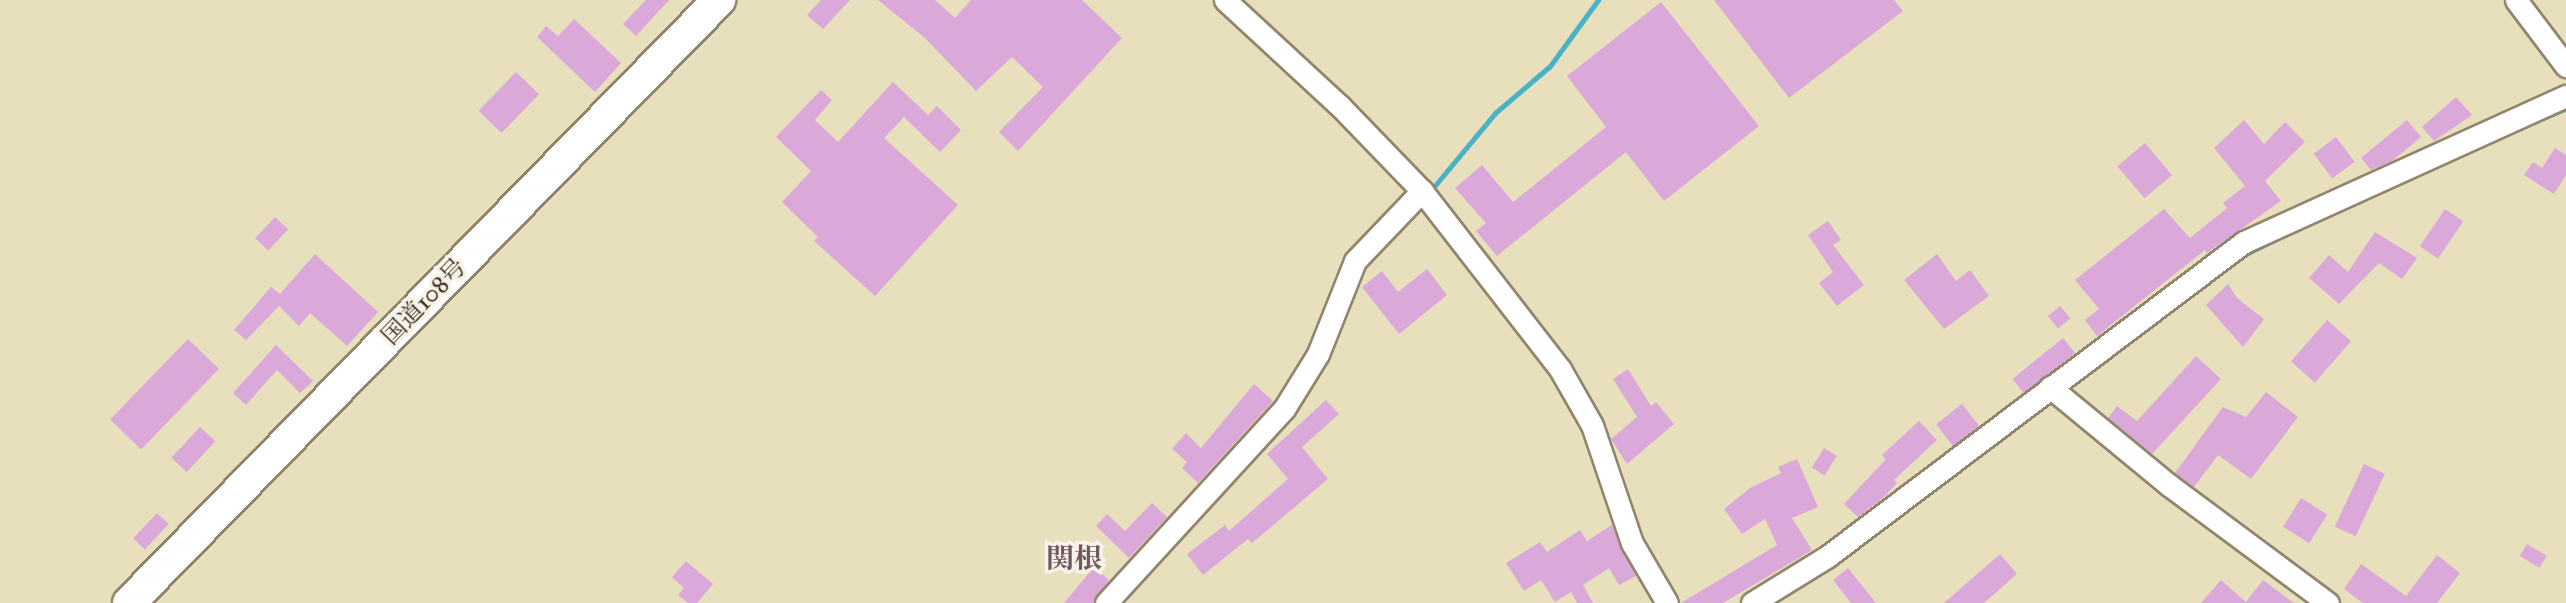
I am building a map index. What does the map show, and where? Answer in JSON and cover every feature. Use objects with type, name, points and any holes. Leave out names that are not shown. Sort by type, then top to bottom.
[{"type":"highway","name":"国道108号","points":[[129,603],[719,0]]},
{"type":"street","points":[[1225,0],[1339,106],[1422,191],[1575,392],[1592,425],[1632,543],[1667,603]]},
{"type":"street","points":[[2515,0],[2566,66]]},
{"type":"street","points":[[1752,603],[1828,556],[2254,236],[2566,96]]},
{"type":"street","points":[[1106,603],[1284,409],[1318,354],[1355,261],[1422,191]]},
{"type":"street","points":[[2050,387],[2169,485],[2328,603]]},
{"type":"building","points":[[646,0],[669,0],[636,36],[623,24]]},
{"type":"building","points":[[821,0],[850,0],[823,29],[807,15]]},
{"type":"building","points":[[878,0],[935,0],[955,18],[971,0],[1082,0],[1122,38],[1018,151],[999,132],[1043,87],[1012,57],[976,91],[925,38]]},
{"type":"building","points":[[1714,0],[1894,0],[1903,11],[1789,98]]},
{"type":"building","points":[[1661,2],[1759,126],[1664,201],[1626,152],[1497,256],[1476,231],[1486,223],[1455,188],[1482,165],[1513,202],[1606,127],[1567,76]]},
{"type":"building","points":[[574,19],[621,63],[595,92],[537,37],[546,26],[558,36]]},
{"type":"building","points":[[516,72],[539,94],[502,133],[478,111]]},
{"type":"building","points":[[893,82],[928,115],[937,106],[961,130],[940,152],[904,117],[884,138],[958,205],[875,296],[814,241],[818,237],[782,202],[811,171],[776,137],[821,90],[832,100],[815,120],[838,142]]},
{"type":"building","points":[[2456,97],[2472,115],[2434,141],[2422,127]]},
{"type":"building","points":[[2244,120],[2264,144],[2285,122],[2305,142],[2265,181],[2281,201],[2207,253],[2205,250],[2097,336],[2085,320],[2099,309],[2075,280],[2164,209],[2190,238],[2227,208],[2223,203],[2245,186],[2214,148]]},
{"type":"building","points":[[2407,120],[2421,137],[2392,161],[2371,170],[2361,158]]},
{"type":"building","points":[[2336,137],[2355,162],[2332,179],[2314,154]]},
{"type":"building","points":[[2145,143],[2172,175],[2144,198],[2117,166]]},
{"type":"building","points":[[2555,148],[2566,155],[2566,175],[2554,194],[2524,175],[2533,162],[2542,168]]},
{"type":"building","points":[[2445,209],[2463,221],[2438,259],[2420,246]]},
{"type":"building","points":[[275,217],[288,229],[268,250],[255,238]]},
{"type":"building","points":[[1828,221],[1841,240],[1833,245],[1864,285],[1837,306],[1819,283],[1833,272],[1808,235]]},
{"type":"building","points":[[2375,232],[2417,258],[2402,279],[2379,263],[2339,304],[2309,278],[2329,255],[2348,272]]},
{"type":"building","points":[[315,254],[378,312],[347,346],[310,313],[299,326],[279,306],[246,340],[234,330],[271,287],[280,294]]},
{"type":"building","points":[[1937,254],[1956,281],[1970,270],[1989,296],[1944,329],[1904,280]]},
{"type":"building","points":[[1427,269],[1447,295],[1399,334],[1362,287],[1382,271],[1398,292]]},
{"type":"building","points":[[2228,284],[2237,298],[2264,319],[2243,347],[2206,305]]},
{"type":"building","points":[[2060,306],[2070,318],[2058,329],[2048,316]]},
{"type":"building","points":[[2327,320],[2351,341],[2315,383],[2291,362]]},
{"type":"building","points":[[2063,338],[2075,353],[2024,394],[2012,379]]},
{"type":"building","points":[[188,339],[219,369],[141,449],[110,420]]},
{"type":"building","points":[[276,345],[313,381],[300,393],[277,370],[246,405],[233,393]]},
{"type":"building","points":[[2196,356],[2221,379],[2152,454],[2108,418],[2117,406],[2137,421]]},
{"type":"building","points":[[1628,369],[1651,406],[1656,402],[1674,424],[1627,464],[1611,439],[1637,417],[1613,379]]},
{"type":"building","points":[[1254,384],[1273,401],[1198,483],[1182,468],[1187,462],[1172,449],[1186,433],[1201,448]]},
{"type":"building","points":[[2266,392],[2298,417],[2251,479],[2218,455],[2194,487],[2175,473],[2223,407],[2246,417]]},
{"type":"building","points":[[1326,400],[1339,414],[1302,447],[1328,479],[1252,543],[1248,539],[1203,575],[1187,554],[1225,525],[1229,531],[1288,479],[1267,454]]},
{"type":"building","points":[[1962,404],[1979,426],[1953,446],[1936,424]]},
{"type":"building","points":[[1919,421],[1937,440],[1894,480],[1897,483],[1883,498],[1858,517],[1844,504],[1886,459],[1882,455]]},
{"type":"building","points":[[200,427],[215,441],[187,472],[171,458]]},
{"type":"building","points":[[1824,448],[1837,456],[1825,475],[1812,468]]},
{"type":"building","points":[[1797,459],[1818,507],[1792,518],[1812,550],[1723,603],[1681,603],[1777,545],[1765,519],[1742,534],[1724,509],[1750,488],[1781,473],[1778,467]]},
{"type":"building","points":[[2364,464],[2385,474],[2356,536],[2335,527]]},
{"type":"building","points":[[2301,498],[2327,514],[2309,543],[2283,527]]},
{"type":"building","points":[[1152,503],[1167,517],[1129,558],[1096,526],[1107,514],[1125,531]]},
{"type":"building","points":[[157,513],[169,524],[145,550],[133,539]]},
{"type":"building","points":[[1612,525],[1636,576],[1619,585],[1609,568],[1583,585],[1593,603],[1577,603],[1571,592],[1555,602],[1541,580],[1524,591],[1506,563],[1540,542],[1547,552],[1580,530],[1587,541]]},
{"type":"building","points":[[2527,544],[2547,556],[2540,568],[2520,556]]},
{"type":"building","points":[[2000,554],[2017,574],[1984,603],[1944,603]]},
{"type":"building","points":[[2437,555],[2460,573],[2437,603],[2363,603],[2344,589],[2361,564],[2406,596]]},
{"type":"building","points":[[686,561],[713,584],[697,603],[688,603],[678,595],[684,588],[672,577]]},
{"type":"building","points":[[1094,567],[1109,580],[1093,603],[1064,603]]},
{"type":"building","points":[[1848,568],[1876,603],[1851,603],[1833,580]]},
{"type":"building","points":[[2221,580],[2246,602],[2263,580],[2294,603],[2201,603]]},
{"type":"waterway","points":[[1432,189],[1495,113],[1550,66],[1598,0]]},
{"type":"waterway","points":[[2543,118],[2566,108]]},
{"type":"waterway","points":[[2244,255],[2282,236]]},
{"type":"district","name":"関根","points":[[1074,559]]}]
